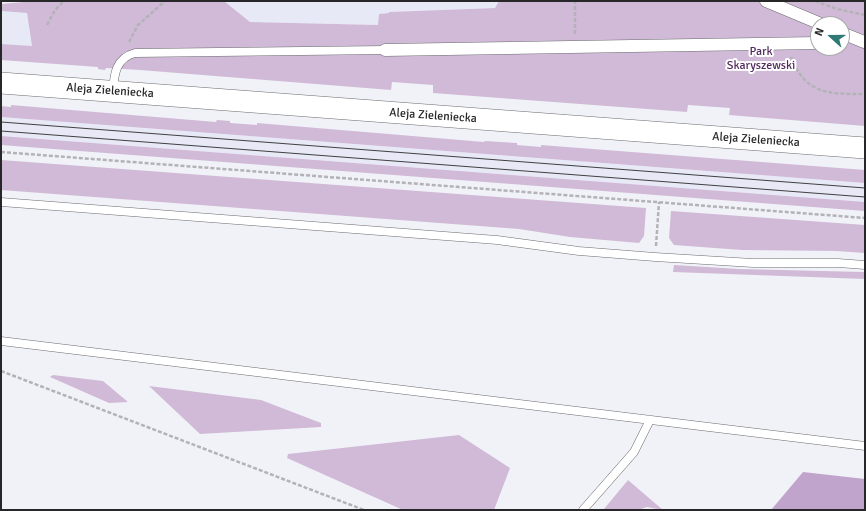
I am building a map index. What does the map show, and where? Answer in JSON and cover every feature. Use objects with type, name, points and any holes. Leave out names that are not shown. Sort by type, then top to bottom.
[{"type":"street","points":[[766,1],[810,19]]},
{"type":"street","points":[[850,36],[865,42]]},
{"type":"street","points":[[850,43],[865,42]]},
{"type":"street","points":[[385,50],[810,43]]},
{"type":"street","name":"Aleja Zieleniecka","points":[[1,83],[865,148]]},
{"type":"lane","points":[[112,92],[118,65],[129,55],[180,52],[385,50]]},
{"type":"lane","points":[[1,202],[497,240],[579,251],[655,257],[753,263],[838,263],[865,265]]},
{"type":"lane","points":[[1,341],[865,446]]},
{"type":"lane","points":[[583,510],[634,452],[650,420]]},
{"type":"path","points":[[47,25],[55,10],[64,1]]},
{"type":"path","points":[[129,55],[129,42],[138,25],[164,1]]},
{"type":"path","points":[[574,48],[575,1]]},
{"type":"path","points":[[815,1],[837,9],[865,16]]},
{"type":"path","points":[[789,44],[790,54],[794,64],[800,75],[811,86],[826,93],[865,94]]},
{"type":"path","points":[[1,152],[865,218]]},
{"type":"path","points":[[656,238],[659,202]]},
{"type":"path","points":[[1,371],[364,510]]},
{"type":"shaded area","points":[[224,1],[499,1],[495,8],[389,12],[390,13],[379,14],[379,25],[250,22]]},
{"type":"shaded area","points":[[1,11],[27,13],[32,47],[1,44]]},
{"type":"shaded area","points":[[1,117],[865,183],[865,202],[1,136]]},
{"type":"shaded area","points":[[803,472],[865,479],[865,510],[771,510]]},
{"type":"green space","name":"Park Skaryszewski","points":[[35,1],[224,1],[250,22],[378,25],[379,14],[389,12],[495,8],[499,1],[865,1],[865,126],[729,115],[730,108],[688,105],[687,112],[433,93],[433,85],[392,82],[391,90],[140,70],[106,68],[105,70],[98,69],[98,67],[1,60],[1,44],[32,46],[27,13],[1,11],[1,4]]},
{"type":"green space","points":[[11,105],[216,122],[217,120],[230,121],[230,123],[257,125],[257,123],[484,142],[517,143],[517,145],[541,147],[541,145],[865,170],[865,183],[1,117],[1,106],[11,107]]},
{"type":"green space","points":[[1,136],[865,202],[865,211],[1,145]]},
{"type":"green space","points":[[1,160],[646,208],[644,236],[639,243],[570,237],[519,229],[1,190]]},
{"type":"green space","points":[[671,211],[865,225],[865,253],[836,251],[742,250],[674,245],[669,238]]},
{"type":"green space","points":[[674,265],[739,269],[864,272],[865,279],[673,272]]},
{"type":"green space","points":[[53,375],[103,381],[128,402],[109,403],[50,377]]},
{"type":"green space","points":[[149,386],[261,400],[321,423],[321,427],[200,434]]},
{"type":"green space","points":[[459,435],[510,468],[494,510],[403,510],[287,458],[288,454]]},
{"type":"green space","points":[[628,480],[663,510],[647,507],[638,510],[604,509]]},
{"type":"tram line","points":[[1,122],[865,188]]},
{"type":"tram line","points":[[1,131],[865,197]]}]
